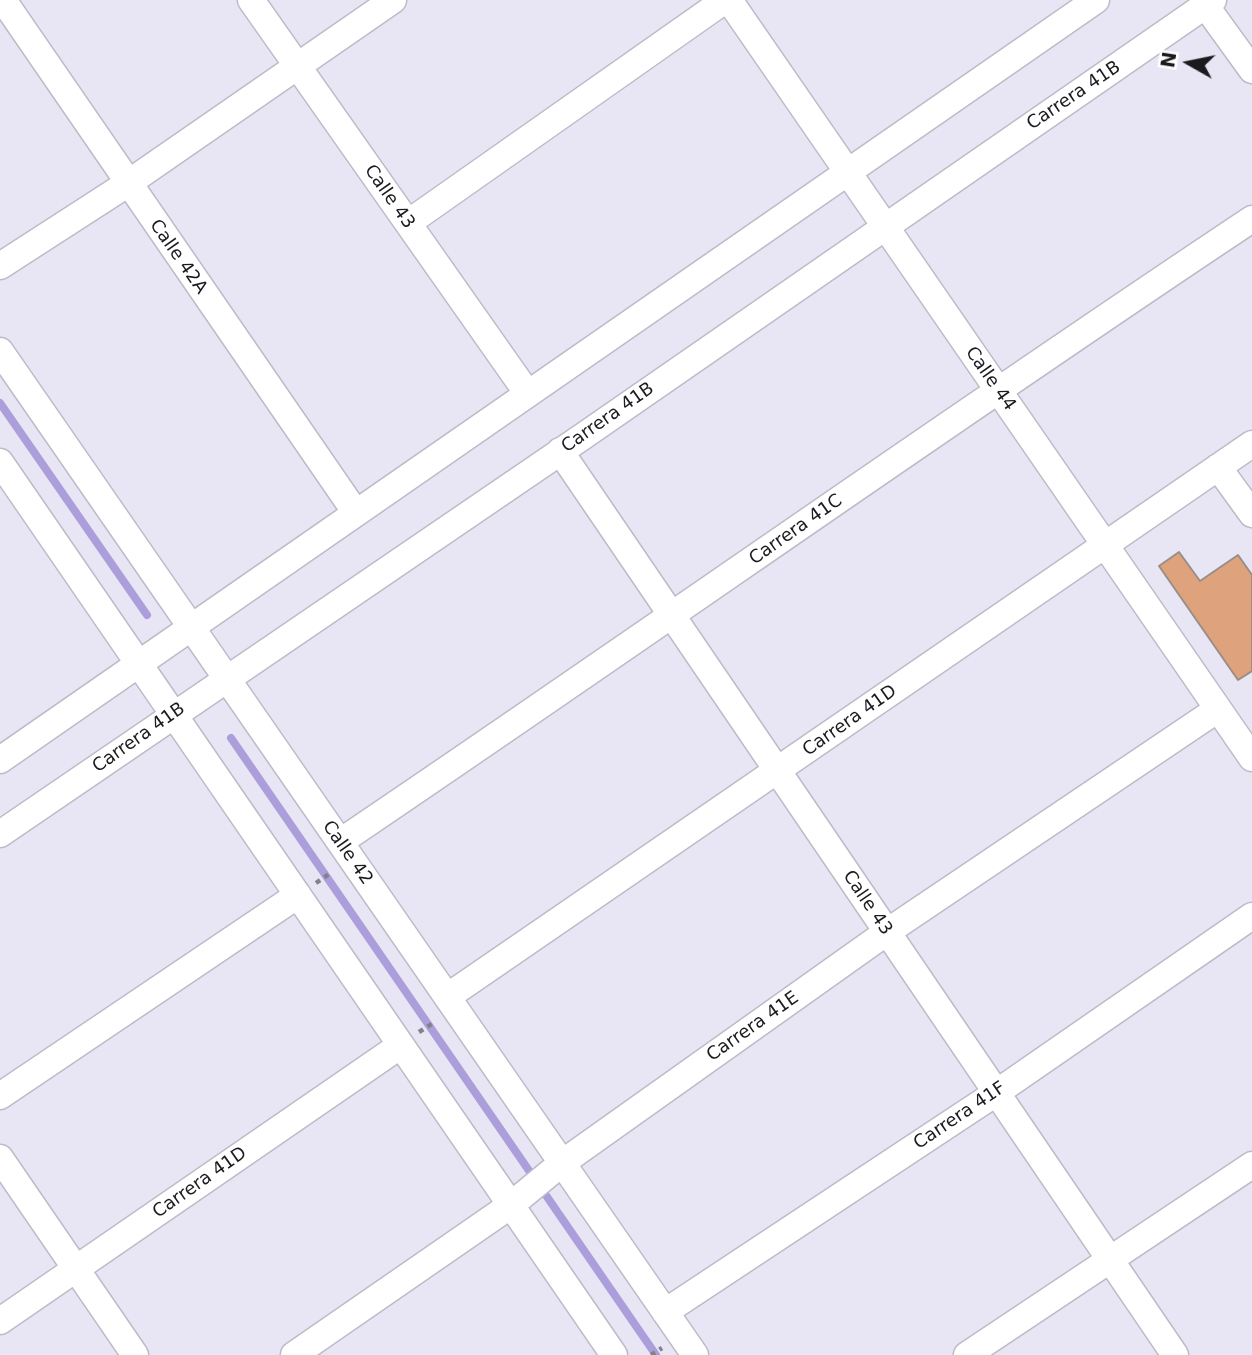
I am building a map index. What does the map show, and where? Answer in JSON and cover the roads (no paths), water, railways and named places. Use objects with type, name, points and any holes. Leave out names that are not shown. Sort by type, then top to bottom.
[{"type":"street","name":"Calle 42A","points":[[3,0],[127,184],[356,513]]},
{"type":"street","name":"Calle 43","points":[[251,0],[528,394]]},
{"type":"street","points":[[0,266],[127,184],[393,0]]},
{"type":"street","points":[[408,223],[727,0]]},
{"type":"street","name":"Calle 44","points":[[727,0],[1252,758]]},
{"type":"street","points":[[0,760],[1096,0]]},
{"type":"street","points":[[1209,3],[1252,70]]},
{"type":"street","name":"Carrera 41B","points":[[0,834],[1209,3]]},
{"type":"street","name":"Carrera 41C","points":[[338,855],[997,388],[1252,219]]},
{"type":"street","name":"Calle 42","points":[[0,351],[226,678],[338,855],[556,1168],[695,1355]]},
{"type":"street","name":"Carrera 41D","points":[[444,1008],[1104,544],[1252,444]]},
{"type":"street","name":"Calle 43","points":[[560,451],[1175,1355]]},
{"type":"street","points":[[0,462],[9,492],[305,891],[516,1201],[614,1355]]},
{"type":"street","points":[[1218,467],[1252,514]]},
{"type":"street","name":"Carrera 41E","points":[[295,1355],[516,1201],[556,1168],[887,932],[1218,709]]},
{"type":"street","points":[[0,1096],[305,891]]},
{"type":"street","name":"Carrera 41F","points":[[664,1312],[996,1093],[1252,916]]},
{"type":"street","name":"Carrera 41D","points":[[0,1321],[408,1040]]},
{"type":"street","points":[[0,1158],[135,1355]]},
{"type":"street","points":[[967,1355],[1252,1165]]},
{"type":"waterway","points":[[0,403],[147,615]]},
{"type":"waterway","points":[[231,738],[656,1355]]}]
